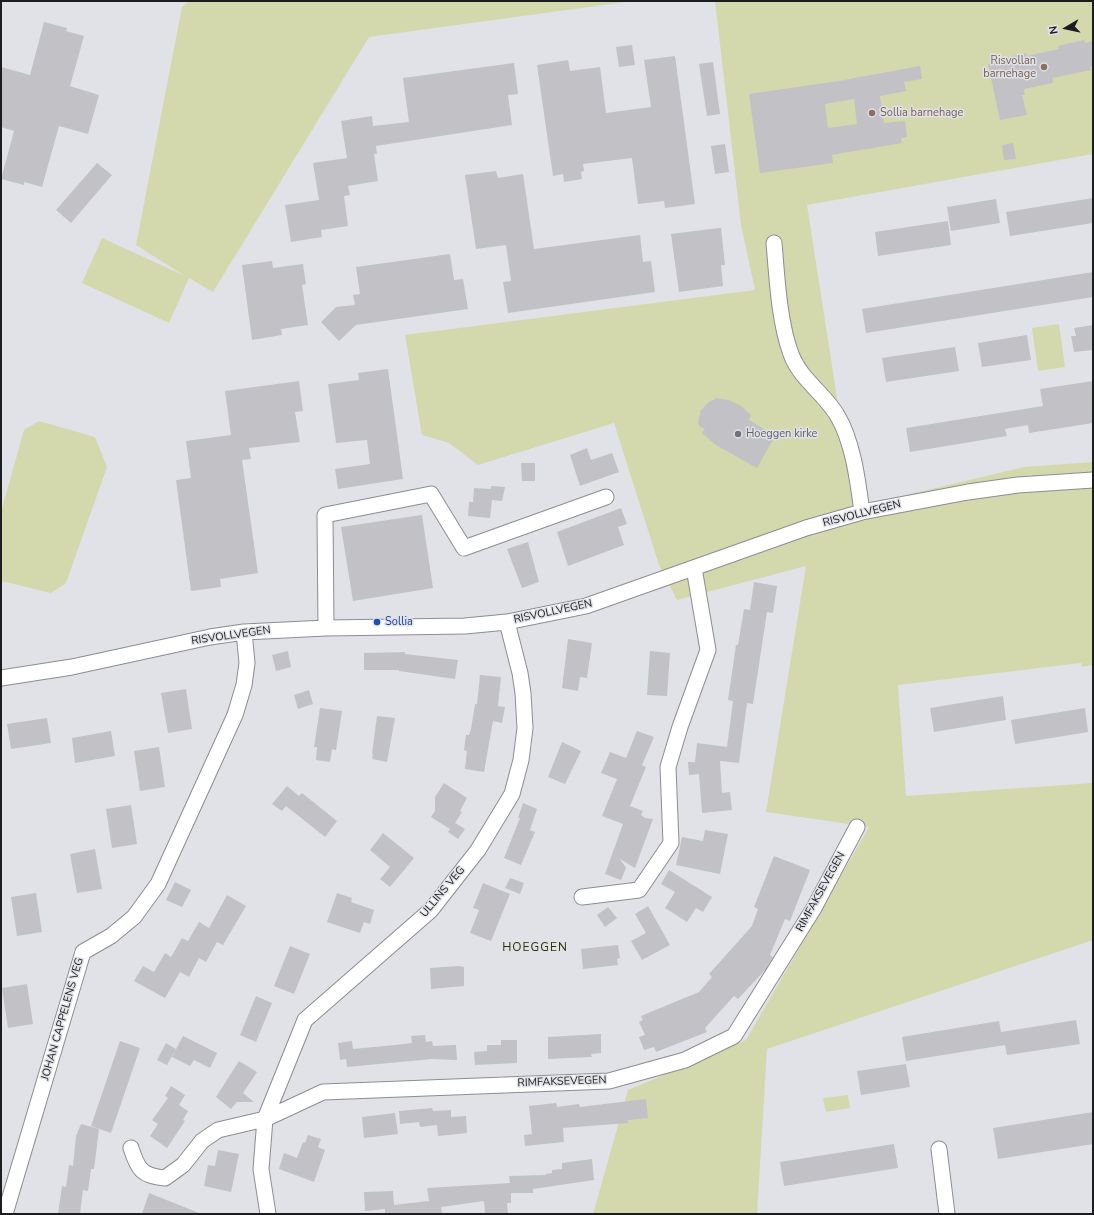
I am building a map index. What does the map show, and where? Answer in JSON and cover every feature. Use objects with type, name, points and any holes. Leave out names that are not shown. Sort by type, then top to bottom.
[{"type":"street","points":[[774,243],[780,299],[791,354],[798,369],[837,415],[850,446],[862,512]]},
{"type":"street","name":"RISVOLLVEGEN","points":[[1,678],[72,667],[210,637],[244,632],[326,628],[465,626],[507,622],[586,606],[806,528],[862,512],[968,492],[1026,485],[1093,480]]},
{"type":"street","points":[[326,628],[325,515],[431,494],[464,548],[606,497]]},
{"type":"street","points":[[582,897],[639,890],[671,843],[668,768],[680,727],[708,650],[694,568]]},
{"type":"street","name":"ULLINS VEG","points":[[268,1214],[261,1169],[265,1119],[305,1020],[431,910],[478,850],[512,794],[521,760],[525,728],[523,692],[520,673],[507,622]]},
{"type":"street","name":"JOHAN CAPPELENS VEG","points":[[5,1214],[83,952],[110,936],[134,917],[158,884],[235,715],[244,685],[247,663],[244,632]]},
{"type":"street","name":"RIMFAKSEVEGEN","points":[[265,1119],[323,1092],[609,1081],[685,1060],[734,1036],[814,908],[857,827]]},
{"type":"street","points":[[131,1148],[136,1165],[147,1175],[165,1178],[182,1165],[202,1141],[218,1130],[265,1119]]},
{"type":"street","points":[[939,1150],[947,1214]]},
{"type":"green space","points":[[189,1],[633,1],[369,37],[213,292],[189,278],[169,323],[82,283],[102,238],[185,276],[136,245],[182,7]]},
{"type":"green space","points":[[715,1],[1093,1],[1093,154],[807,205],[840,417],[864,505],[1024,467],[1093,462],[1093,665],[1082,667],[1081,663],[898,685],[906,796],[1093,783],[1093,940],[767,1049],[757,1214],[593,1214],[628,1090],[746,1040],[869,827],[766,812],[806,566],[677,600],[659,565],[614,423],[478,465],[449,443],[422,435],[405,335],[755,290],[741,225]]},
{"type":"green space","points":[[1059,324],[1065,367],[1038,371],[1032,328]]},
{"type":"green space","points":[[39,421],[95,437],[107,467],[66,583],[51,593],[1,581],[1,512],[24,430]]},
{"type":"green space","points":[[848,1095],[850,1108],[826,1112],[823,1098]]},
{"type":"building","points":[[44,22],[67,28],[66,31],[84,36],[70,86],[99,95],[88,134],[59,126],[42,187],[24,182],[24,185],[1,179],[14,131],[1,127],[1,67],[30,75]]},
{"type":"building","points":[[1084,40],[1085,43],[1093,41],[1093,67],[1090,67],[1091,70],[1052,78],[1053,83],[1024,89],[1025,95],[1022,95],[1027,115],[1000,120],[988,64],[1000,62],[1000,59],[1026,53],[1027,56],[1059,49],[1058,46]]},
{"type":"building","points":[[632,45],[635,65],[619,67],[616,47]]},
{"type":"building","points":[[675,56],[695,204],[665,208],[664,201],[638,204],[632,158],[583,164],[584,171],[581,172],[582,179],[564,182],[563,174],[553,176],[537,65],[568,60],[570,71],[600,67],[606,113],[651,107],[644,60]]},
{"type":"building","points":[[713,62],[720,114],[707,116],[699,64]]},
{"type":"building","points":[[514,63],[518,94],[508,95],[512,125],[376,146],[377,154],[374,154],[378,181],[348,186],[350,195],[344,196],[348,226],[321,230],[322,237],[291,242],[285,205],[319,200],[313,163],[347,158],[341,121],[372,116],[373,126],[409,122],[403,78]]},
{"type":"building","points":[[920,66],[922,79],[904,82],[906,91],[880,96],[884,123],[905,121],[907,137],[901,138],[902,143],[832,155],[833,163],[760,173],[749,94],[839,81]],"holes":[[[854,99],[857,124],[828,128],[825,104]]]},
{"type":"building","points":[[1013,143],[1016,159],[1004,160],[1002,145]]},
{"type":"building","points":[[725,144],[729,172],[715,174],[711,146]]},
{"type":"building","points":[[97,163],[112,175],[71,223],[56,210]]},
{"type":"building","points":[[496,171],[498,178],[523,174],[534,249],[640,235],[643,262],[651,261],[655,292],[508,313],[503,282],[511,281],[506,245],[476,249],[465,175]]},
{"type":"building","points":[[1093,198],[1093,223],[1010,236],[1006,212]]},
{"type":"building","points":[[996,199],[1000,223],[951,231],[947,207]]},
{"type":"building","points":[[948,221],[951,245],[878,256],[875,232]]},
{"type":"building","points":[[721,228],[725,265],[721,265],[723,286],[679,292],[671,234]]},
{"type":"building","points":[[450,254],[454,280],[463,279],[468,309],[356,325],[339,341],[321,322],[336,307],[355,305],[353,295],[360,294],[356,267]]},
{"type":"building","points":[[272,261],[273,268],[303,264],[306,284],[302,285],[308,325],[281,329],[282,335],[252,340],[242,265]]},
{"type":"building","points":[[1093,272],[1093,297],[866,333],[862,309]]},
{"type":"building","points":[[1093,325],[1093,350],[1074,352],[1071,336],[1076,336],[1074,328]]},
{"type":"building","points":[[1027,335],[1031,360],[982,367],[978,343]]},
{"type":"building","points":[[955,347],[959,371],[886,382],[882,358]]},
{"type":"building","points":[[388,369],[403,479],[338,489],[335,469],[370,464],[367,440],[336,443],[328,384],[359,380],[358,373]]},
{"type":"building","points":[[299,381],[303,411],[295,412],[300,442],[249,448],[251,459],[242,460],[258,573],[220,579],[221,587],[191,591],[176,480],[191,478],[186,441],[231,435],[225,391]]},
{"type":"building","points":[[1093,381],[1093,423],[1029,433],[1028,425],[1005,429],[1007,436],[910,452],[906,428],[1043,406],[1040,389]]},
{"type":"building","name":"Hoeggen kirke","points":[[717,398],[729,400],[741,406],[751,415],[749,420],[775,436],[757,468],[716,445],[702,433],[705,429],[699,426],[698,422],[701,410],[709,402]]},
{"type":"building","points":[[587,448],[591,460],[612,453],[619,472],[580,486],[570,455]]},
{"type":"building","points":[[521,463],[535,463],[535,481],[522,481]]},
{"type":"building","points":[[491,486],[505,487],[502,501],[492,500],[490,518],[468,516],[469,502],[473,502],[474,488],[491,489]]},
{"type":"building","points":[[621,508],[627,524],[618,527],[624,545],[568,566],[557,532]]},
{"type":"building","points":[[422,515],[433,588],[353,601],[341,527]]},
{"type":"building","points":[[528,542],[539,582],[522,588],[507,549]]},
{"type":"building","points":[[754,582],[777,586],[773,613],[767,612],[753,704],[747,703],[739,763],[720,761],[722,793],[730,792],[732,810],[702,813],[699,774],[689,775],[688,762],[695,762],[697,743],[727,747],[733,701],[728,700],[736,645],[738,645],[744,609],[750,610]]},
{"type":"building","points":[[568,639],[592,643],[587,678],[580,677],[578,691],[562,688]]},
{"type":"building","points":[[288,651],[291,667],[276,671],[272,655]]},
{"type":"building","points":[[650,651],[670,653],[667,696],[647,695]]},
{"type":"building","points":[[405,652],[405,654],[458,660],[455,679],[399,670],[364,670],[364,653]]},
{"type":"building","points":[[480,675],[501,677],[498,706],[505,707],[502,723],[493,721],[484,772],[465,769],[467,751],[464,750],[466,735],[469,735],[475,704],[477,704]]},
{"type":"building","points":[[186,689],[192,729],[168,733],[161,693]]},
{"type":"building","points":[[309,690],[313,704],[298,709],[294,695]]},
{"type":"building","points":[[1003,696],[1006,720],[934,732],[930,708]]},
{"type":"building","points":[[320,708],[342,711],[336,750],[332,749],[330,762],[316,760],[317,747],[314,747]]},
{"type":"building","points":[[1085,708],[1088,732],[1015,744],[1011,720]]},
{"type":"building","points":[[377,716],[395,718],[387,762],[372,759]]},
{"type":"building","points":[[47,718],[51,743],[11,749],[7,724]]},
{"type":"building","points":[[111,731],[115,756],[75,763],[72,738]]},
{"type":"building","points":[[637,731],[654,737],[642,765],[646,767],[630,806],[643,811],[641,815],[645,818],[653,819],[635,868],[620,859],[626,868],[621,880],[605,874],[623,824],[602,816],[617,779],[601,773],[610,752],[626,758]]},
{"type":"building","points":[[562,742],[581,751],[565,784],[548,777]]},
{"type":"building","points":[[159,747],[165,787],[140,791],[134,751]]},
{"type":"building","points":[[444,783],[467,798],[460,811],[462,812],[455,823],[465,829],[458,839],[448,832],[450,829],[431,817],[435,811],[435,797]]},
{"type":"building","points":[[287,786],[299,796],[302,793],[337,821],[325,837],[286,806],[282,811],[272,804]]},
{"type":"building","points":[[523,803],[537,809],[530,830],[535,832],[521,865],[504,858],[520,818],[518,818]]},
{"type":"building","points":[[131,805],[137,844],[112,848],[106,809]]},
{"type":"building","points":[[705,830],[728,834],[720,874],[676,865],[682,837],[703,841]]},
{"type":"building","points":[[383,833],[414,858],[390,887],[380,879],[390,867],[370,850]]},
{"type":"building","points":[[95,849],[102,889],[77,893],[70,854]]},
{"type":"building","points":[[774,856],[810,870],[790,921],[785,919],[770,955],[773,957],[766,969],[738,999],[734,996],[705,1028],[707,1032],[656,1052],[654,1047],[644,1050],[639,1037],[645,1035],[639,1022],[643,1020],[641,1016],[699,992],[712,977],[709,974],[752,926],[758,909],[754,907]]},
{"type":"building","points":[[669,870],[712,897],[703,912],[696,908],[687,922],[665,908],[675,892],[661,884]]},
{"type":"building","points":[[510,878],[524,883],[520,894],[505,888]]},
{"type":"building","points":[[175,882],[191,890],[182,907],[166,900]]},
{"type":"building","points":[[483,883],[510,894],[491,941],[470,933],[479,910],[473,908]]},
{"type":"building","points":[[36,893],[42,932],[17,936],[11,897]]},
{"type":"building","points":[[337,893],[352,898],[351,902],[374,910],[370,924],[364,922],[360,933],[327,922]]},
{"type":"building","points":[[227,895],[246,906],[223,945],[217,942],[206,962],[199,958],[189,977],[180,972],[165,998],[134,981],[143,966],[154,972],[165,953],[171,957],[182,938],[188,941],[199,922],[209,928]]},
{"type":"building","points":[[648,906],[670,945],[642,960],[631,941],[646,933],[635,914]]},
{"type":"building","points":[[608,907],[617,918],[605,927],[597,915]]},
{"type":"building","points":[[618,945],[620,958],[617,959],[618,965],[583,969],[581,949]]},
{"type":"building","points":[[290,946],[310,954],[294,994],[274,986]]},
{"type":"building","points":[[464,967],[464,986],[431,989],[430,968]]},
{"type":"building","points":[[27,984],[33,1024],[8,1028],[2,988]]},
{"type":"building","points":[[256,996],[272,1003],[256,1042],[240,1035]]},
{"type":"building","points":[[1076,1020],[1080,1044],[1007,1055],[1005,1045],[906,1061],[902,1037],[999,1021],[1001,1032]]},
{"type":"building","points":[[601,1034],[601,1053],[591,1054],[592,1057],[548,1059],[548,1037]]},
{"type":"building","points":[[425,1035],[426,1042],[432,1041],[433,1046],[456,1045],[457,1060],[432,1059],[347,1067],[346,1059],[340,1060],[338,1043],[352,1041],[353,1049],[412,1043],[411,1036]]},
{"type":"building","points":[[183,1036],[217,1053],[210,1068],[194,1060],[190,1066],[172,1057]]},
{"type":"building","points":[[501,1040],[517,1040],[517,1063],[475,1065],[474,1052],[487,1051],[487,1045],[501,1045]]},
{"type":"building","points":[[120,1041],[140,1048],[111,1133],[91,1126]]},
{"type":"building","points":[[166,1043],[176,1049],[167,1065],[157,1060]]},
{"type":"building","points":[[239,1061],[257,1072],[243,1093],[254,1102],[237,1102],[231,1109],[216,1097]]},
{"type":"building","points":[[906,1064],[910,1087],[861,1095],[857,1071]]},
{"type":"building","points":[[171,1086],[185,1095],[179,1105],[188,1111],[183,1120],[185,1121],[167,1148],[150,1136],[158,1124],[152,1120],[168,1098],[165,1096]]},
{"type":"building","points":[[646,1099],[648,1118],[628,1120],[628,1123],[563,1128],[564,1142],[525,1146],[524,1135],[532,1134],[529,1106],[556,1103],[557,1107],[579,1104],[580,1107]]},
{"type":"building","points":[[432,1108],[433,1111],[451,1110],[451,1117],[466,1116],[467,1133],[438,1136],[437,1125],[420,1127],[419,1122],[400,1124],[399,1111]]},
{"type":"building","points":[[1093,1112],[1093,1144],[998,1159],[993,1128]]},
{"type":"building","points":[[395,1113],[398,1134],[364,1138],[362,1117]]},
{"type":"building","points":[[81,1124],[99,1129],[94,1169],[91,1169],[88,1191],[83,1190],[80,1214],[58,1214],[62,1186],[66,1187],[69,1165],[73,1166],[76,1136]]},
{"type":"building","points":[[308,1135],[321,1139],[318,1147],[325,1150],[314,1182],[279,1169],[284,1153],[297,1158],[303,1142],[305,1143]]},
{"type":"building","points":[[894,1144],[898,1168],[784,1186],[780,1162]]},
{"type":"building","points":[[218,1150],[239,1154],[231,1192],[204,1186],[208,1165],[215,1166]]},
{"type":"building","points":[[592,1159],[594,1180],[533,1189],[533,1193],[511,1193],[511,1203],[507,1203],[508,1214],[485,1214],[484,1201],[441,1207],[442,1214],[385,1214],[385,1209],[365,1211],[364,1192],[393,1191],[394,1205],[429,1201],[427,1188],[510,1183],[509,1176],[546,1175],[552,1173],[552,1170],[562,1169],[562,1163]]},
{"type":"building","points":[[149,1193],[199,1213],[199,1214],[142,1214]]},
{"type":"place","name":"Risvollan barnehage","points":[[1044,67]]},
{"type":"place","name":"Sollia barnehage","points":[[872,113]]},
{"type":"place","name":"Hoeggen kirke","points":[[738,434]]},
{"type":"place","name":"Sollia","points":[[377,622]]},
{"type":"district","name":"HOEGGEN","points":[[535,948]]}]
